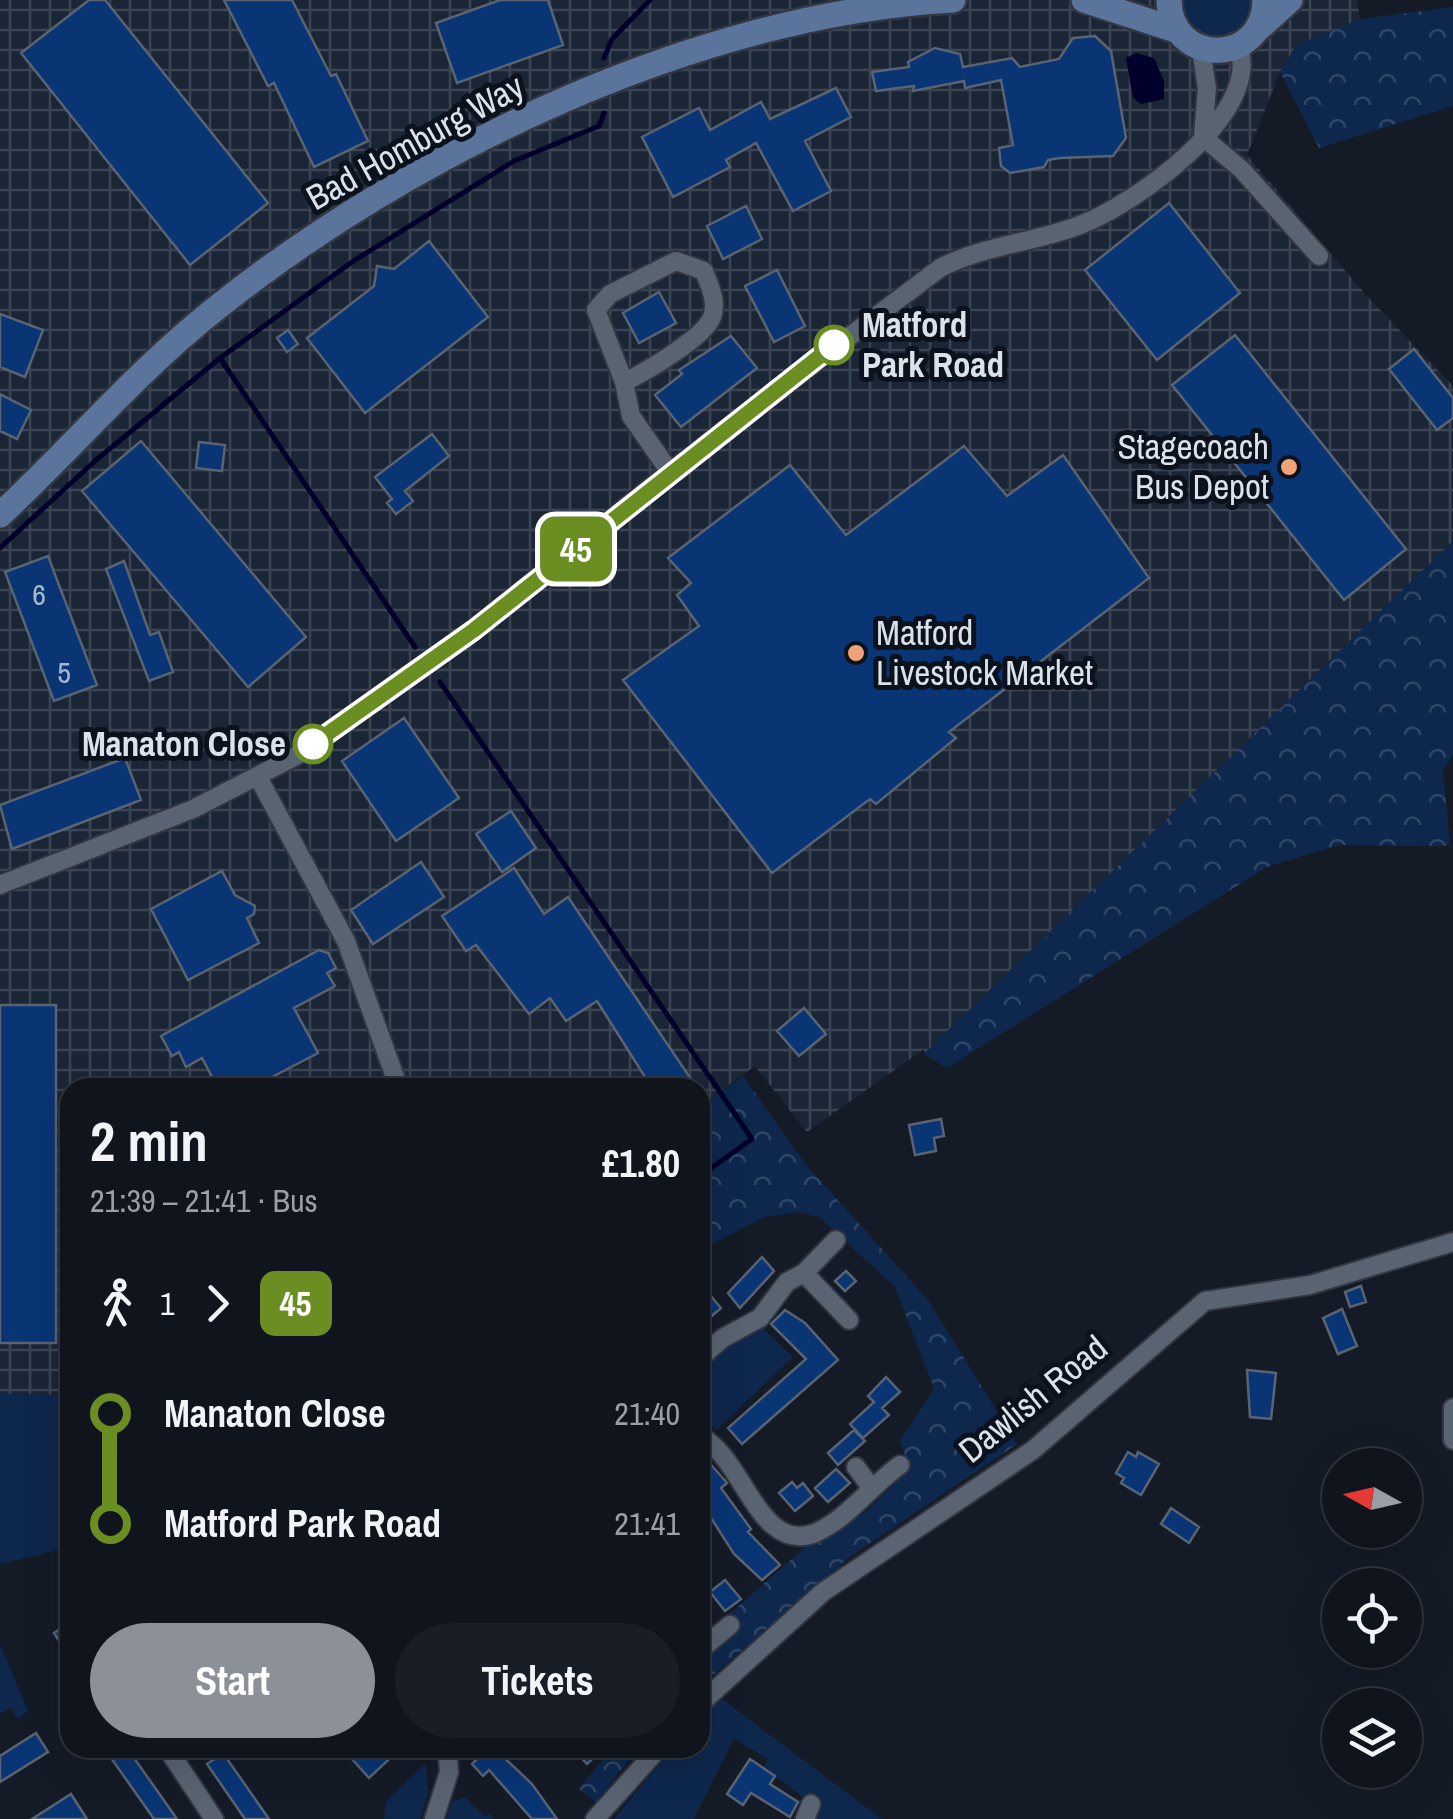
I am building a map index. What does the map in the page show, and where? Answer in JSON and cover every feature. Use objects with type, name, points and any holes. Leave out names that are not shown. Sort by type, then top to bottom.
[{"type":"main road","name":"Bad Homburg Way","points":[[0,515],[152,363],[214,310],[304,243],[413,174],[551,107],[690,55],[828,17],[953,0]]},
{"type":"main road","points":[[1084,0],[1176,30],[1201,50],[1239,48],[1290,0]]},
{"type":"main road","points":[[1169,0],[1176,30]]},
{"type":"main road","points":[[1259,28],[1265,0]]},
{"type":"street","points":[[0,885],[158,824],[296,756],[474,630],[670,472],[940,268],[968,254],[1079,226],[1112,211],[1152,184],[1226,118],[1244,60],[1239,48]]},
{"type":"street","points":[[1201,50],[1206,88],[1203,137]]},
{"type":"street","points":[[1203,137],[1242,170],[1319,256]]},
{"type":"street","points":[[624,382],[647,372],[710,324],[714,306],[704,271],[676,261],[602,302],[596,310],[624,382],[630,416],[670,472]]},
{"type":"street","points":[[258,778],[346,940],[396,1078]]},
{"type":"street","points":[[710,1349],[760,1318],[787,1282],[804,1273],[836,1240]]},
{"type":"street","name":"Dawlish Road","points":[[710,1695],[823,1592],[1034,1450],[1205,1301],[1310,1286],[1453,1242]]},
{"type":"street","points":[[804,1273],[850,1320]]},
{"type":"street","points":[[1453,1408],[1453,1440]]},
{"type":"street","points":[[710,1443],[727,1456],[757,1509],[780,1532],[804,1536],[818,1532],[900,1465]]},
{"type":"street","points":[[856,1467],[870,1486]]},
{"type":"street","points":[[710,1642],[730,1626]]},
{"type":"street","points":[[174,1758],[214,1819]]},
{"type":"street","points":[[434,1819],[448,1772],[447,1758]]},
{"type":"street","points":[[595,1819],[650,1758]]},
{"type":"shaded area","points":[[0,0],[1357,0],[1360,19],[1297,45],[1280,72],[1247,155],[1366,295],[1453,386],[1453,541],[924,1054],[924,1049],[807,1132],[755,1066],[710,1099],[710,1078],[60,1078],[60,1395],[0,1394]]},
{"type":"shaded area","points":[[1136,53],[1154,58],[1164,81],[1164,99],[1141,104],[1133,98],[1126,58]]},
{"type":"green space","points":[[1182,0],[1251,0],[1249,15],[1238,30],[1211,37],[1188,22]]},
{"type":"green space","points":[[1453,7],[1453,106],[1319,148],[1280,72],[1297,45],[1360,19]]},
{"type":"green space","points":[[1453,541],[1453,754],[1443,770],[1450,846],[1339,845],[1267,867],[947,1068],[924,1054]]},
{"type":"green space","points":[[743,1076],[807,1166],[928,1300],[1017,1444],[851,1556],[710,1677],[710,1652],[729,1634],[726,1617],[809,1544],[865,1513],[910,1469],[900,1441],[934,1388],[895,1287],[819,1217],[799,1212],[764,1217],[710,1245],[710,1100]]},
{"type":"green space","points":[[759,1325],[793,1357],[716,1430],[710,1423],[713,1358]]},
{"type":"green space","points":[[0,1394],[60,1395],[60,1549],[0,1564]]},
{"type":"green space","points":[[0,1644],[28,1711],[18,1719],[11,1708],[0,1713]]},
{"type":"green space","points":[[722,1699],[882,1819],[810,1819],[814,1806],[764,1767],[768,1759],[734,1739],[694,1819],[614,1819],[665,1758],[710,1758],[710,1708]]},
{"type":"green space","points":[[604,1758],[631,1758],[596,1802],[579,1789]]},
{"type":"green space","points":[[426,1763],[428,1795],[420,1819],[384,1819],[386,1801]]},
{"type":"green space","points":[[465,1797],[484,1816],[491,1814],[493,1819],[446,1819],[452,1802]]},
{"type":"building","points":[[89,0],[105,0],[268,203],[190,265],[21,53]]},
{"type":"building","points":[[224,0],[292,0],[331,76],[336,74],[368,141],[314,167],[274,83],[268,86]]},
{"type":"building","points":[[500,0],[548,0],[563,45],[457,83],[436,23]]},
{"type":"building","points":[[1095,36],[1111,51],[1126,138],[1113,156],[1060,158],[1048,160],[1044,167],[1010,173],[1001,166],[999,148],[1013,145],[1001,80],[965,88],[964,81],[913,91],[914,86],[876,91],[872,72],[909,67],[908,62],[935,48],[960,54],[963,67],[1012,58],[1020,67],[1059,59],[1073,38]]},
{"type":"building","points":[[836,88],[851,117],[805,141],[831,191],[793,211],[756,143],[726,160],[730,167],[673,197],[642,137],[699,108],[710,130],[761,102],[770,119]]},
{"type":"building","points":[[1169,203],[1240,293],[1157,360],[1085,270]]},
{"type":"building","points":[[746,206],[762,239],[723,259],[707,226]]},
{"type":"building","points":[[429,241],[488,317],[365,413],[307,338],[374,286],[377,266],[394,269]]},
{"type":"building","points":[[777,270],[805,326],[774,342],[745,286]]},
{"type":"building","points":[[659,292],[676,323],[639,343],[623,313]]},
{"type":"building","points":[[0,314],[43,330],[25,377],[0,367]]},
{"type":"building","points":[[288,330],[298,344],[287,352],[277,338]]},
{"type":"building","name":"Stagecoach Bus Depot","points":[[1235,335],[1406,549],[1344,600],[1172,385]]},
{"type":"building","points":[[731,336],[757,368],[681,427],[655,395],[682,374],[679,370]]},
{"type":"building","points":[[1414,349],[1453,398],[1453,418],[1437,430],[1389,369]]},
{"type":"building","points":[[0,394],[31,410],[17,439],[0,431]]},
{"type":"building","points":[[432,434],[449,456],[405,491],[413,501],[396,514],[387,503],[392,499],[375,477]]},
{"type":"building","points":[[141,441],[306,637],[248,687],[82,491]]},
{"type":"building","points":[[199,442],[225,445],[222,471],[196,468]]},
{"type":"building","name":"Matford Livestock Market","points":[[964,446],[1007,496],[1063,455],[1149,578],[949,732],[956,738],[876,804],[870,799],[772,873],[623,680],[699,626],[677,595],[691,583],[668,558],[790,465],[846,535]]},
{"type":"building","points":[[48,556],[97,685],[54,701],[5,572]]},
{"type":"building","points":[[124,561],[150,635],[159,632],[173,672],[149,681],[106,569]]},
{"type":"building","points":[[404,718],[459,798],[396,841],[342,761]]},
{"type":"building","points":[[125,758],[141,800],[12,849],[0,805]]},
{"type":"building","points":[[511,811],[536,848],[502,872],[476,834]]},
{"type":"building","points":[[421,862],[444,897],[373,944],[351,910]]},
{"type":"building","points":[[514,868],[544,914],[568,897],[690,1078],[646,1078],[597,1001],[566,1021],[550,998],[529,1014],[476,945],[466,951],[442,916]]},
{"type":"building","points":[[222,871],[235,895],[255,906],[254,914],[247,918],[259,943],[188,980],[151,909]]},
{"type":"building","points":[[319,950],[328,953],[336,968],[327,973],[335,986],[294,1008],[318,1053],[270,1078],[213,1078],[202,1058],[186,1067],[179,1052],[172,1056],[161,1036]]},
{"type":"building","points":[[0,1005],[56,1005],[56,1343],[0,1343]]},
{"type":"building","points":[[804,1008],[826,1034],[799,1056],[777,1031]]},
{"type":"building","points":[[941,1119],[944,1136],[934,1138],[936,1151],[915,1155],[909,1125]]},
{"type":"building","points":[[762,1257],[774,1271],[740,1308],[728,1293]]},
{"type":"building","points":[[846,1271],[856,1281],[845,1291],[835,1281]]},
{"type":"building","points":[[1361,1286],[1366,1302],[1350,1307],[1345,1292]]},
{"type":"building","points":[[710,1295],[721,1308],[710,1317]]},
{"type":"building","points":[[1342,1309],[1357,1346],[1338,1354],[1323,1318]]},
{"type":"building","points":[[785,1310],[805,1323],[838,1360],[742,1444],[728,1428],[806,1359],[771,1324]]},
{"type":"building","points":[[1247,1370],[1276,1373],[1271,1419],[1250,1417]]},
{"type":"building","points":[[886,1377],[900,1392],[882,1408],[889,1415],[863,1438],[850,1424],[874,1402],[868,1396]]},
{"type":"building","points":[[854,1430],[865,1441],[838,1465],[828,1453]]},
{"type":"building","points":[[1128,1452],[1136,1457],[1138,1452],[1159,1464],[1141,1495],[1121,1483],[1124,1478],[1116,1473]]},
{"type":"building","points":[[710,1463],[727,1483],[721,1488],[751,1529],[748,1532],[780,1565],[762,1580],[734,1554],[710,1516]]},
{"type":"building","points":[[836,1469],[850,1483],[828,1502],[815,1488]]},
{"type":"building","points":[[792,1482],[797,1488],[803,1483],[813,1496],[795,1511],[779,1493]]},
{"type":"building","points":[[1171,1508],[1199,1527],[1189,1543],[1161,1524]]},
{"type":"building","points":[[725,1580],[741,1599],[725,1611],[710,1592]]},
{"type":"building","points":[[36,1733],[48,1752],[0,1782],[0,1756]]},
{"type":"building","points":[[111,1758],[134,1758],[177,1819],[154,1819]]},
{"type":"building","points":[[216,1758],[226,1758],[269,1819],[245,1819],[207,1764]]},
{"type":"building","points":[[355,1758],[390,1758],[369,1778]]},
{"type":"building","points":[[478,1758],[505,1758],[532,1784],[557,1819],[532,1819],[489,1770],[483,1776],[472,1764]]},
{"type":"building","points":[[750,1759],[775,1776],[770,1784],[798,1802],[790,1817],[751,1793],[743,1805],[727,1794]]},
{"type":"building","points":[[71,1794],[87,1819],[32,1819]]},
{"type":"waterway","points":[[604,58],[612,39],[650,0]]},
{"type":"waterway","points":[[415,647],[220,358],[352,262],[514,161],[599,126],[604,113]]},
{"type":"waterway","points":[[0,548],[95,461],[220,358]]},
{"type":"waterway","points":[[440,682],[752,1139],[710,1169]]},
{"type":"bus line","name":"45","points":[[313,744],[474,630],[834,345]]},
{"type":"place","name":"Matford Park Road","points":[[834,345]]},
{"type":"place","name":"Stagecoach Bus Depot","points":[[1289,467]]},
{"type":"place","name":"Matford Livestock Market","points":[[856,653]]},
{"type":"place","name":"Manaton Close","points":[[313,744]]}]
